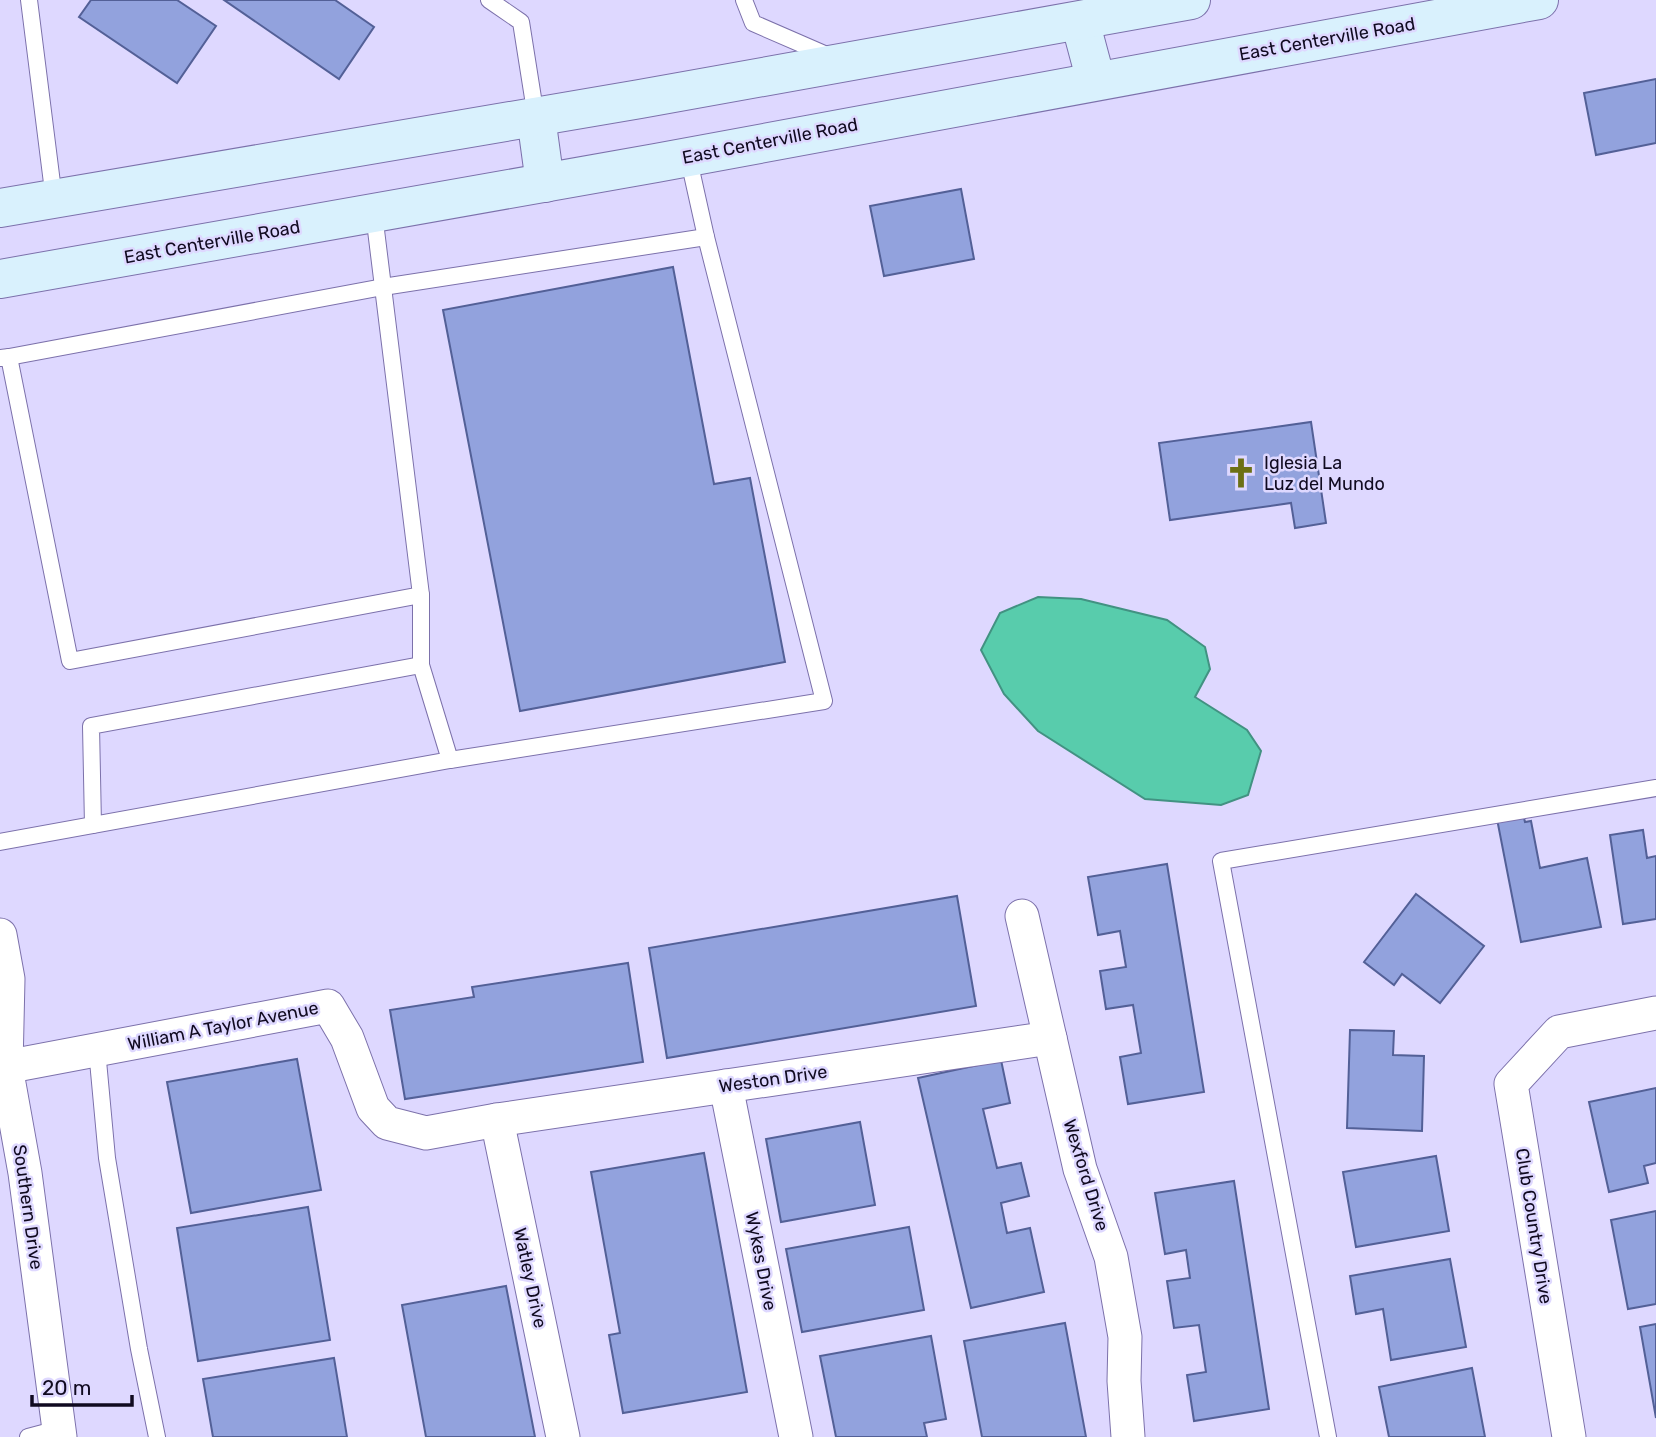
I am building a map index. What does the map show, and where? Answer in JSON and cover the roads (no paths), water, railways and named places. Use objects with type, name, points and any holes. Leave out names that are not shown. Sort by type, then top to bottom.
[{"type":"main road","points":[[0,208],[844,63],[1080,10],[1191,0]]},
{"type":"main road","name":"East Centerville Road","points":[[0,279],[545,183],[1539,0]]},
{"type":"main road","points":[[1080,10],[1096,81]]},
{"type":"main road","points":[[536,117],[545,183]]},
{"type":"street","name":"Wexford Drive","points":[[1022,916],[1080,1169],[1111,1257],[1125,1337],[1124,1381],[1128,1437]]},
{"type":"street","name":"Southern Drive","points":[[0,935],[8,979],[3,1068],[25,1173],[48,1434]]},
{"type":"street","name":"William A Taylor Avenue","points":[[3,1068],[328,1006],[348,1038],[373,1108],[387,1123],[426,1133],[497,1120]]},
{"type":"street","name":"Club Country Drive","points":[[1569,1437],[1511,1084],[1559,1032],[1656,1013]]},
{"type":"street","name":"Weston Drive","points":[[497,1120],[1050,1038]]},
{"type":"street","name":"Wykes Drive","points":[[726,1086],[796,1437]]},
{"type":"street","name":"Watley Drive","points":[[497,1120],[563,1437]]},
{"type":"lane","points":[[29,0],[54,199]]},
{"type":"lane","points":[[489,0],[521,22],[536,117]]},
{"type":"lane","points":[[744,0],[753,23],[844,63]]},
{"type":"lane","points":[[0,842],[450,760],[824,701],[706,237],[688,156]]},
{"type":"lane","points":[[374,214],[421,595],[421,665],[450,760]]},
{"type":"lane","points":[[421,595],[70,661],[5,358],[383,287],[706,237]]},
{"type":"lane","points":[[93,825],[91,726],[421,665]]},
{"type":"lane","points":[[1328,1437],[1221,861],[1656,788]]},
{"type":"lane","points":[[97,1050],[107,1158],[139,1349],[157,1437]]},
{"type":"place","name":"Iglesia La Luz del Mundo","points":[[1241,473]]}]
